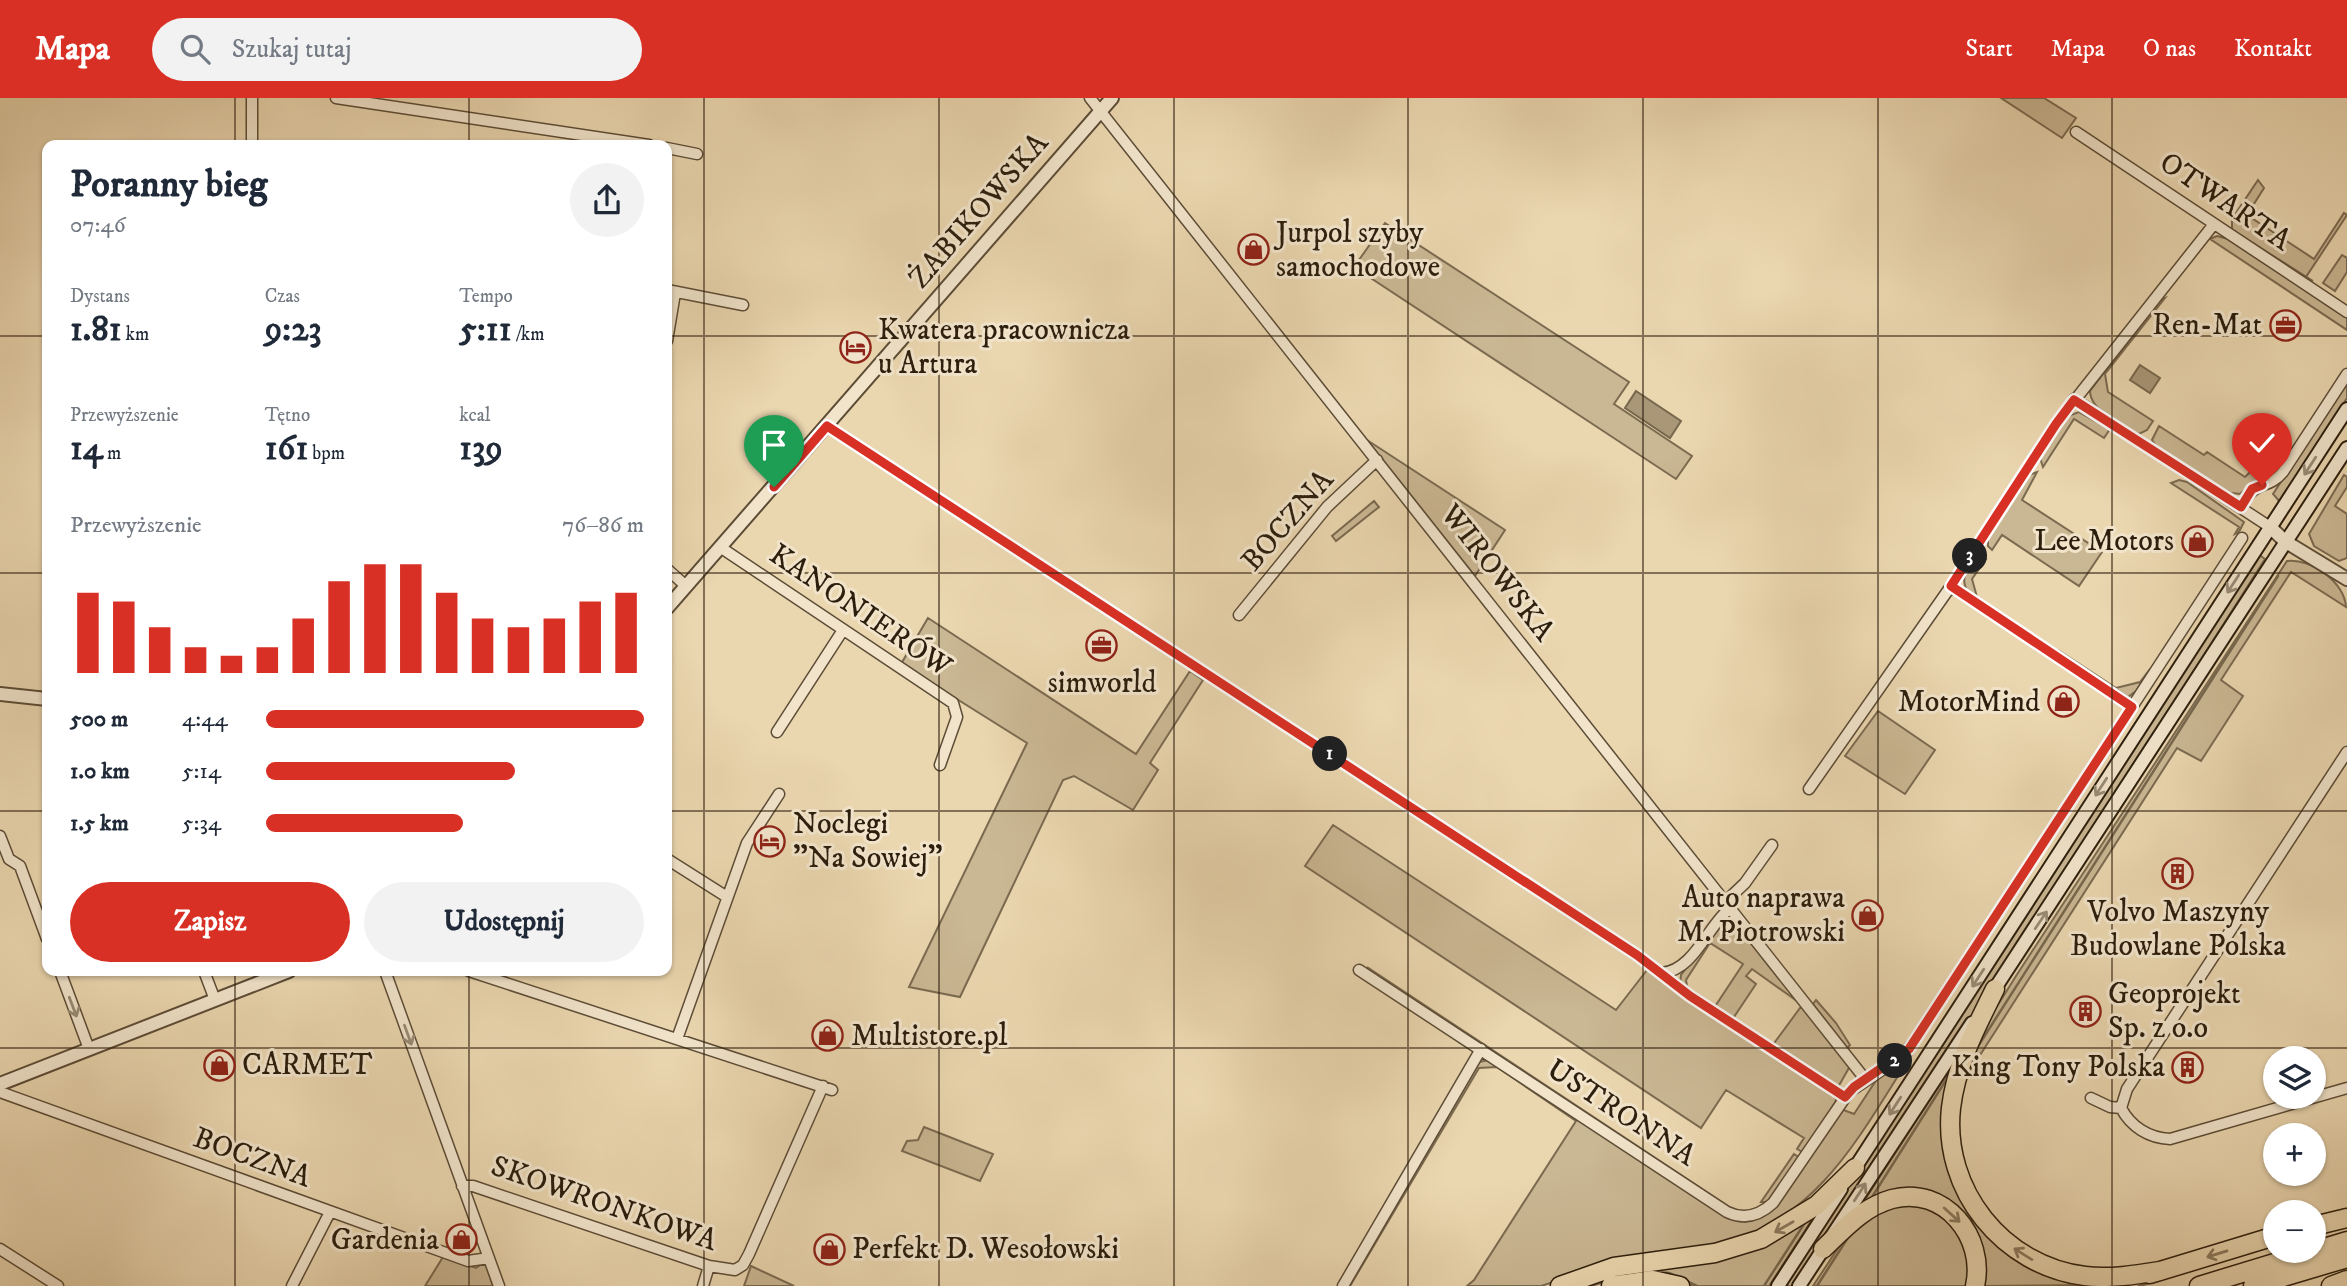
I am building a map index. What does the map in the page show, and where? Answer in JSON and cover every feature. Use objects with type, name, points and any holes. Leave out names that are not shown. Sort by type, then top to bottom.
[{"type":"highway","points":[[1995,989],[1958,1071],[1951,1110],[1955,1162],[1970,1201],[1987,1224],[2007,1243],[2046,1266],[2100,1277],[2160,1271]]},
{"type":"highway","points":[[1560,1286],[1614,1268],[1715,1253],[1760,1239],[1817,1205],[1855,1168]]},
{"type":"highway","points":[[1819,1256],[1854,1219],[1877,1204],[1900,1197],[1928,1199],[1952,1213],[1971,1236],[1978,1260],[1976,1286]]},
{"type":"highway","points":[[2326,1223],[2347,1218]]},
{"type":"highway","points":[[2110,1286],[2263,1240]]},
{"type":"highway","points":[[2199,1286],[2347,1241]]},
{"type":"highway","points":[[2253,1286],[2347,1258]]},
{"type":"highway","points":[[1611,1286],[1646,1280],[1680,1286]]},
{"type":"highway","points":[[2331,1286],[2347,1280]]},
{"type":"main road","name":"ŻABIKOWSKA","points":[[672,602],[1112,98]]},
{"type":"main road","points":[[1778,1286],[2347,409]]},
{"type":"main road","points":[[1799,1286],[2347,448]]},
{"type":"main road","points":[[2270,527],[2286,542],[2347,579]]},
{"type":"main road","points":[[0,694],[42,698]]},
{"type":"main road","points":[[0,1084],[276,976]]},
{"type":"street","points":[[252,98],[252,140]]},
{"type":"street","points":[[336,98],[616,140]]},
{"type":"street","name":"WIROWSKA","points":[[1090,98],[1865,1079]]},
{"type":"street","name":"OTWARTA","points":[[2076,132],[2347,312]]},
{"type":"street","points":[[672,149],[697,154]]},
{"type":"street","points":[[1809,789],[1951,586],[2074,400],[2214,224]]},
{"type":"street","points":[[672,292],[743,305]]},
{"type":"street","points":[[2241,507],[2252,489],[2274,481],[2283,471],[2347,374]]},
{"type":"street","points":[[2074,400],[2270,527]]},
{"type":"street","points":[[827,426],[1662,973],[1690,996],[1845,1097],[1865,1079],[1901,1057],[1912,1044],[2242,538]]},
{"type":"street","name":"BOCZNA","points":[[1238,615],[1327,507],[1377,460]]},
{"type":"street","name":"KANONIERÓW","points":[[720,547],[956,707],[957,717],[940,765]]},
{"type":"street","points":[[672,573],[686,586]]},
{"type":"street","points":[[1951,586],[2132,707]]},
{"type":"street","points":[[777,732],[843,630]]},
{"type":"street","points":[[2122,1108],[2127,1089],[2347,752]]},
{"type":"street","points":[[484,976],[677,1040],[726,897],[752,834],[779,794]]},
{"type":"street","points":[[0,836],[4,861],[20,866],[42,925]]},
{"type":"street","points":[[1662,973],[1678,970],[1686,963],[1772,845]]},
{"type":"street","points":[[672,862],[726,897]]},
{"type":"street","name":"USTRONNA","points":[[1359,970],[1734,1216],[1755,1215],[1773,1203],[1845,1097]]},
{"type":"street","points":[[62,976],[89,1049]]},
{"type":"street","points":[[206,976],[215,1000]]},
{"type":"street","points":[[387,976],[499,1286]]},
{"type":"street","name":"SKOWRONKOWA","points":[[462,1186],[473,1186],[709,1266],[729,1271],[743,1265],[827,1088],[677,1040]]},
{"type":"street","points":[[1343,1286],[1480,1049]]},
{"type":"street","points":[[2091,1098],[2110,1107],[2122,1108],[2141,1130],[2154,1137],[2170,1139],[2347,1088]]},
{"type":"street","name":"BOCZNA","points":[[0,1092],[471,1262],[489,1258]]},
{"type":"street","points":[[292,1286],[330,1212]]},
{"type":"street","points":[[0,1250],[58,1286]]},
{"type":"street","points":[[702,1286],[709,1266]]},
{"type":"shaded area","points":[[2001,98],[2044,98],[2076,118],[2062,138]]},
{"type":"shaded area","points":[[2258,180],[2264,188],[2247,215],[2314,259],[2344,213],[2347,215],[2306,277],[2232,230],[2232,219]]},
{"type":"shaded area","points":[[1385,223],[1629,382],[1614,404],[1692,456],[1676,479],[1354,267]]},
{"type":"shaded area","points":[[2217,236],[2228,239],[2347,318],[2347,330],[2210,239]]},
{"type":"shaded area","points":[[2342,255],[2347,258],[2347,272],[2335,291],[2323,283]]},
{"type":"shaded area","points":[[2165,298],[2105,374],[2108,392],[2153,421],[2147,430],[2139,434],[2116,423],[2101,411],[2091,398],[2090,391],[2160,300]]},
{"type":"shaded area","points":[[2140,365],[2160,378],[2150,393],[2130,380]]},
{"type":"shaded area","points":[[2347,381],[2347,398],[2280,502],[2273,494]]},
{"type":"shaded area","points":[[1636,391],[1681,421],[1670,438],[1625,408]]},
{"type":"shaded area","points":[[2079,412],[2110,429],[2104,438],[2074,419],[2043,467],[2040,458],[2068,416]]},
{"type":"shaded area","points":[[2159,426],[2204,455],[2207,452],[2245,477],[2250,472],[2253,475],[2264,472],[2271,465],[2274,474],[2252,483],[2240,494],[2231,493],[2158,449],[2152,440]]},
{"type":"shaded area","points":[[1367,440],[1505,530],[1475,576]]},
{"type":"shaded area","points":[[2037,472],[2022,500],[2102,552],[2079,586],[2002,535],[1992,550],[1988,546],[1988,537],[2029,475]]},
{"type":"shaded area","points":[[2344,475],[2347,477],[2347,487],[2335,506],[2347,514],[2347,558],[2339,561],[2314,546],[2309,534]]},
{"type":"shaded area","points":[[2179,480],[2187,482],[2244,522],[2239,532],[2235,534],[2239,527],[2171,483]]},
{"type":"shaded area","points":[[1374,501],[1379,507],[1336,541],[1332,536]]},
{"type":"shaded area","points":[[2258,554],[2265,559],[2010,959],[1793,1286],[1785,1286]]},
{"type":"shaded area","points":[[1979,557],[1986,559],[1972,579],[1977,597],[2048,645],[1967,591],[1964,581],[1966,572],[1971,563]]},
{"type":"shaded area","points":[[2287,561],[2307,564],[2326,574],[2340,589],[2346,607],[2291,572],[2221,680],[2243,696],[2201,761],[2177,748],[1966,1077],[1960,1076],[1986,1024],[2016,976]]},
{"type":"shaded area","points":[[928,618],[1136,754],[1190,671],[1203,680],[1150,763],[1158,770],[1133,810],[1074,776],[1063,780],[960,997],[909,987],[1027,743],[901,664]]},
{"type":"shaded area","points":[[2058,650],[2116,688],[2140,682],[2150,669],[2136,691],[2128,697]]},
{"type":"shaded area","points":[[1878,711],[1935,750],[1905,794],[1845,756]]},
{"type":"shaded area","points":[[1333,825],[1616,1010],[1647,970],[1835,1095],[1836,1101],[1804,1153],[1797,1149],[1804,1138],[1726,1090],[1701,1128],[1305,866]]},
{"type":"shaded area","points":[[1729,917],[1797,1001],[1752,969],[1746,976],[1756,984],[1732,1020],[1714,1008],[1743,964],[1710,943],[1686,980],[1688,991],[1680,984],[1681,975],[1722,920]]},
{"type":"shaded area","points":[[1367,967],[1740,1214],[1373,975]]},
{"type":"shaded area","points":[[1816,1000],[1836,1023],[1850,1045],[1847,1048],[1813,1004]]},
{"type":"shaded area","points":[[1800,1008],[1804,1008],[1850,1066],[1837,1089],[1772,1046]]},
{"type":"shaded area","points":[[1914,1051],[1837,1166],[1814,1191],[1789,1212],[1760,1230],[1726,1242],[1621,1258],[1541,1286],[1467,1286],[1474,1280],[1576,1121],[1497,1067],[1479,1068],[1350,1286],[1347,1286],[1479,1062],[1489,1060],[1724,1214],[1745,1222],[1763,1216],[1841,1109],[1854,1114],[1877,1079]]},
{"type":"shaded area","points":[[1952,1065],[1945,1112],[1989,1232],[2104,1285],[1981,1286],[1983,1270],[1944,1203],[1861,1206]]},
{"type":"shaded area","points":[[924,1127],[993,1154],[980,1181],[902,1151],[907,1141],[918,1140]]},
{"type":"shaded area","points":[[1794,1154],[1800,1158],[1768,1202],[1761,1202]]},
{"type":"shaded area","points":[[1888,1203],[1929,1205],[1963,1233],[1971,1286],[1813,1286],[1852,1227]]},
{"type":"shaded area","points":[[1819,1209],[1769,1286],[1692,1286],[1687,1283],[1622,1277],[1591,1286],[1570,1286],[1708,1258]]},
{"type":"shaded area","points":[[443,1257],[476,1268],[485,1262],[493,1286],[425,1286]]},
{"type":"shaded area","points":[[751,1266],[794,1286],[744,1286]]},
{"type":"waterway","points":[[1975,1051],[2278,576]]},
{"type":"waterway","points":[[1872,1197],[1948,1077]]},
{"type":"waterway","points":[[2326,1214],[2347,1209]]},
{"type":"waterway","points":[[1764,1286],[1806,1221]]},
{"type":"waterway","points":[[1817,1286],[1849,1236]]},
{"type":"waterway","points":[[1648,1271],[1669,1273],[1697,1286]]},
{"type":"waterway","points":[[2139,1286],[2153,1282]]},
{"type":"place","name":"Jurpol szyby samochodowe","points":[[1253,250]]},
{"type":"place","name":"Ren-Mat","points":[[2285,325]]},
{"type":"place","name":"Kwatera pracownicza u Artura","points":[[855,347]]},
{"type":"place","name":"Lee Motors","points":[[2197,541]]},
{"type":"place","name":"simworld","points":[[1102,645]]},
{"type":"place","name":"MotorMind","points":[[2063,702]]},
{"type":"place","name":"Noclegi \"Na Sowiej\"","points":[[770,841]]},
{"type":"place","name":"Volvo Maszyny Budowlane Polska","points":[[2178,874]]},
{"type":"place","name":"Auto naprawa M. Piotrowski","points":[[1868,915]]},
{"type":"place","name":"Geoprojekt Sp. z o.o","points":[[2085,1011]]},
{"type":"place","name":"Multistore.pl","points":[[828,1036]]},
{"type":"place","name":"CARMET","points":[[219,1065]]},
{"type":"place","name":"King Tony Polska","points":[[2188,1067]]},
{"type":"place","name":"Gardenia","points":[[462,1240]]},
{"type":"place","name":"Perfekt D. Wesołowski","points":[[829,1249]]},
{"type":"route","points":[[774,487],[827,426],[1637,955],[1690,996],[1845,1097],[1854,1087],[1909,1049],[2132,707],[1951,586],[2056,424],[2074,400],[2179,470],[2241,507],[2252,489],[2262,485]]}]
